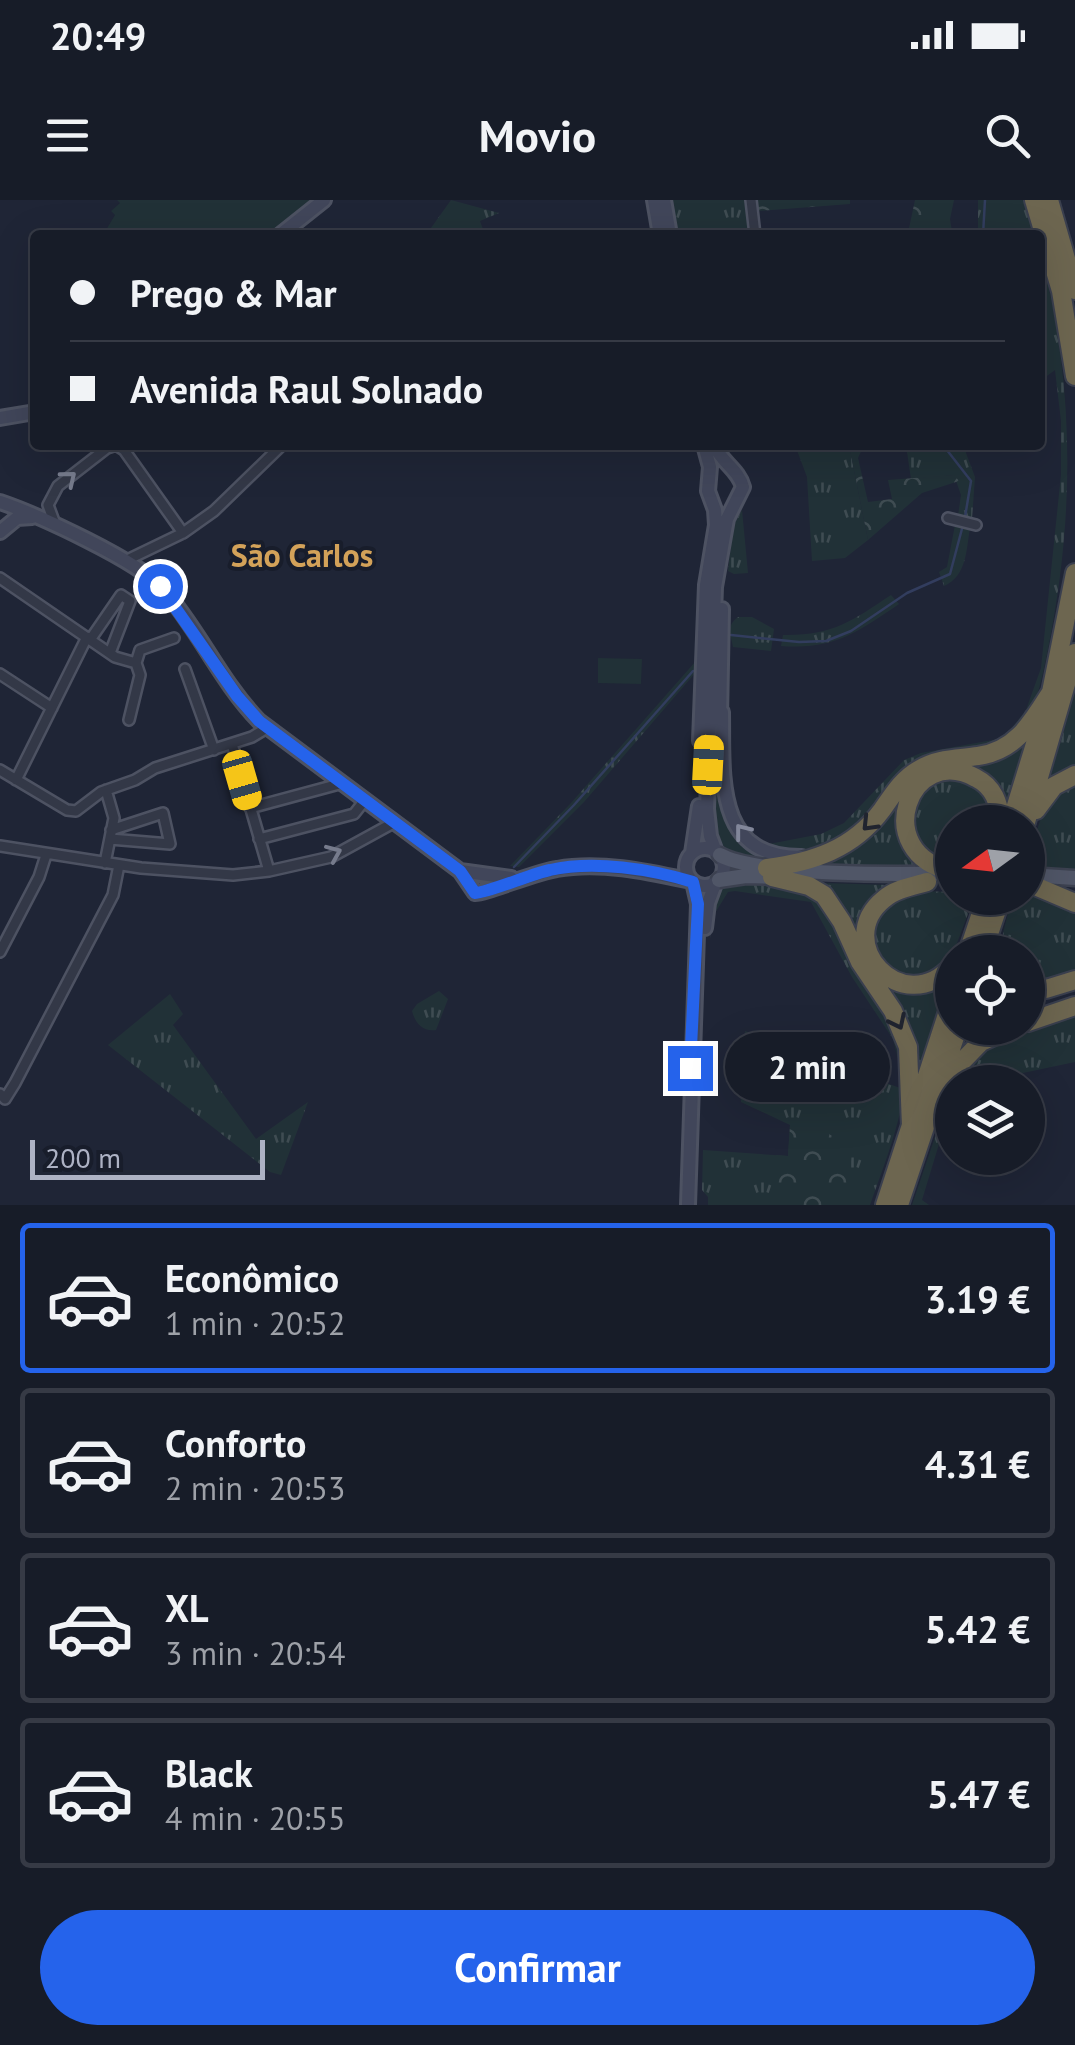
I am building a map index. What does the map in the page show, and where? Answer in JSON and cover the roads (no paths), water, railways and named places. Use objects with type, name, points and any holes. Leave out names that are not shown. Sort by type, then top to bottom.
[{"type":"highway","points":[[1034,200],[1043,230]]},
{"type":"highway","points":[[1049,200],[1075,290]]},
{"type":"highway","points":[[1045,236],[1062,291],[1075,376]]},
{"type":"highway","points":[[1016,805],[1052,692],[1075,573]]},
{"type":"highway","points":[[1031,805],[1075,654]]},
{"type":"highway","points":[[770,872],[830,853],[864,832],[916,771],[945,759],[988,754],[1013,742],[1023,735],[1052,692]]},
{"type":"highway","points":[[935,865],[926,862],[908,837],[905,808],[918,784],[945,771],[973,776],[993,792],[996,805]]},
{"type":"highway","points":[[1039,805],[1054,786],[1075,775]]},
{"type":"highway","points":[[770,872],[824,895],[837,912],[860,962],[893,1012],[908,1047],[911,1127]]},
{"type":"highway","points":[[927,882],[892,893],[876,906],[867,925],[868,952],[886,977],[906,985],[935,980]]},
{"type":"highway","points":[[1045,887],[1075,903]]},
{"type":"highway","points":[[1045,990],[1075,980]]},
{"type":"highway","points":[[1045,1016],[1075,1006]]},
{"type":"highway","points":[[884,1205],[937,1045]]},
{"type":"highway","points":[[958,1065],[978,1045]]},
{"type":"highway","points":[[899,1205],[935,1100]]},
{"type":"main road","points":[[718,854],[770,872],[935,882]]},
{"type":"main road","points":[[717,882],[770,872],[935,872]]},
{"type":"main road","points":[[1045,879],[1075,878]]},
{"type":"main road","points":[[1045,882],[1075,886]]},
{"type":"street","points":[[286,230],[324,200]]},
{"type":"street","points":[[654,200],[659,230]]},
{"type":"street","points":[[664,200],[669,230]]},
{"type":"street","points":[[751,200],[754,230]]},
{"type":"street","points":[[0,418],[30,413]]},
{"type":"street","points":[[56,526],[48,510],[54,490],[105,450]]},
{"type":"street","points":[[124,450],[183,533]]},
{"type":"street","points":[[125,561],[183,533],[230,498],[277,450]]},
{"type":"street","points":[[688,1205],[698,904],[686,866],[698,829],[706,584],[716,525],[705,450]]},
{"type":"street","points":[[696,1205],[702,954],[706,911],[724,871],[707,821],[715,587],[729,513],[743,487],[740,477],[723,462],[717,450]]},
{"type":"street","points":[[708,489],[717,470],[732,470]]},
{"type":"street","points":[[708,489],[722,505],[736,501]]},
{"type":"street","points":[[2,502],[144,572],[168,594],[237,696],[266,728],[460,871],[478,894],[516,879],[570,867],[639,870],[673,866],[706,848],[718,854]]},
{"type":"street","points":[[2,502],[12,514],[5,527]]},
{"type":"street","points":[[5,527],[24,516],[39,519]]},
{"type":"street","points":[[950,519],[976,525]]},
{"type":"street","points":[[144,572],[155,548]]},
{"type":"street","points":[[721,549],[722,712],[726,798],[732,820],[741,834],[760,849],[788,857],[830,853]]},
{"type":"street","points":[[0,578],[112,655],[136,663]]},
{"type":"street","points":[[16,780],[88,638],[121,594],[130,601],[112,655]]},
{"type":"street","points":[[129,720],[140,675],[136,663],[140,650],[174,638]]},
{"type":"street","points":[[185,669],[214,750]]},
{"type":"street","points":[[0,674],[52,708]]},
{"type":"street","points":[[708,765],[722,712]]},
{"type":"street","points":[[0,770],[67,810],[81,809],[106,790],[156,768],[252,737],[266,728]]},
{"type":"street","points":[[232,744],[268,871]]},
{"type":"street","points":[[250,808],[343,784]]},
{"type":"street","points":[[104,863],[113,813],[106,790]]},
{"type":"street","points":[[260,839],[354,814],[365,800]]},
{"type":"street","points":[[163,813],[170,844],[110,835],[163,813]]},
{"type":"street","points":[[0,846],[215,875],[268,871],[331,857],[395,822]]},
{"type":"street","points":[[0,952],[39,877],[46,855]]},
{"type":"street","points":[[2,1099],[112,895],[119,865]]},
{"type":"street","points":[[639,870],[703,886],[717,882]]},
{"type":"street","points":[[460,871],[516,879]]},
{"type":"street","points":[[470,886],[472,877],[483,874]]},
{"type":"street","points":[[483,874],[491,882],[489,890]]},
{"type":"waterway","points":[[983,230],[985,200]]},
{"type":"waterway","points":[[947,450],[971,481],[965,517]]},
{"type":"waterway","points":[[731,635],[799,642],[826,641],[851,631],[907,593],[950,574],[963,525]]},
{"type":"waterway","points":[[514,867],[693,671]]},
{"type":"district","name":"São Carlos","points":[[302,556]]}]
